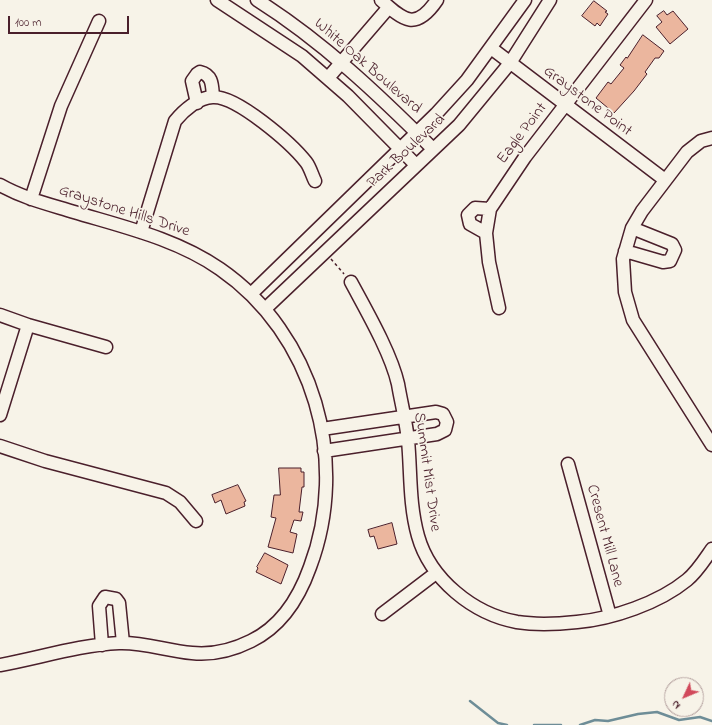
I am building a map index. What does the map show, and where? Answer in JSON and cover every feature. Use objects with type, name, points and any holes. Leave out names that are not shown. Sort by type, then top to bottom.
[{"type":"street","points":[[217,0],[302,56],[348,96],[416,165]]},
{"type":"street","name":"White Oak Boulevard","points":[[257,0],[284,17],[342,63],[433,149]]},
{"type":"street","points":[[328,78],[342,63],[385,3],[406,20],[415,20],[422,17],[437,0]]},
{"type":"street","name":"Park Boulevard","points":[[251,294],[399,148],[436,114],[462,86],[525,0]]},
{"type":"street","name":"Park Boulevard","points":[[265,309],[459,125],[510,63],[550,0]]},
{"type":"street","name":"Eagle Point","points":[[499,308],[489,262],[486,233],[490,208],[525,157],[646,0]]},
{"type":"street","points":[[32,200],[61,106],[99,21]]},
{"type":"street","name":"Graystone Point","points":[[491,48],[564,106],[665,180]]},
{"type":"street","points":[[196,103],[192,81],[200,72],[208,75],[213,97]]},
{"type":"street","points":[[141,232],[175,121],[183,112],[196,103],[213,97],[237,104],[275,132],[306,162],[315,181]]},
{"type":"street","points":[[712,138],[701,141],[687,152],[642,211],[632,228],[623,260],[625,292],[633,320],[712,445]]},
{"type":"street","name":"Graystone Hills Drive","points":[[0,184],[32,200],[141,232],[191,251],[221,270],[251,294],[265,309],[294,350],[315,398],[322,429],[326,488],[320,537],[303,585],[295,601],[281,618],[266,632],[251,641],[235,648],[214,653],[192,653],[147,645],[123,643],[102,645],[0,665]]},
{"type":"street","points":[[486,233],[470,224],[468,215],[475,208],[490,208]]},
{"type":"street","points":[[625,251],[663,262],[670,261],[675,250],[672,244],[632,228]]},
{"type":"street","name":"Summit Mist Drive","points":[[351,282],[383,344],[397,382],[408,439],[411,501],[418,537],[436,573],[461,597],[483,611],[517,622],[560,624],[592,621],[639,606],[675,589],[687,580],[712,548]]},
{"type":"street","points":[[0,315],[28,325],[106,347]]},
{"type":"street","points":[[0,415],[28,325]]},
{"type":"street","points":[[322,429],[436,412],[443,414],[447,422],[445,430],[437,434],[324,451]]},
{"type":"street","points":[[0,446],[45,461],[166,493],[180,502],[196,521]]},
{"type":"street","name":"Cresent Mill Lane","points":[[568,464],[610,616]]},
{"type":"street","points":[[382,614],[436,573]]},
{"type":"street","points":[[102,645],[99,606],[105,597],[116,599],[119,603],[123,643]]},
{"type":"path","points":[[324,252],[351,282]]},
{"type":"building","points":[[594,1],[607,11],[605,12],[608,14],[600,26],[597,23],[595,26],[582,16]]},
{"type":"building","points":[[664,11],[667,15],[673,11],[688,29],[670,44],[656,27],[662,22],[657,16]]},
{"type":"building","points":[[643,35],[664,51],[659,58],[655,58],[645,72],[647,74],[614,113],[596,98],[608,82],[611,84],[624,68],[620,65],[626,57],[627,58]]},
{"type":"building","points":[[279,468],[301,468],[301,472],[304,472],[304,487],[302,487],[299,512],[303,512],[301,521],[294,520],[290,532],[297,534],[293,553],[268,547],[276,518],[271,517],[274,495],[280,495]]},
{"type":"building","points":[[238,485],[246,501],[244,502],[245,506],[226,514],[221,500],[215,503],[212,495]]},
{"type":"building","points":[[392,523],[397,544],[378,549],[374,536],[370,537],[368,530]]},
{"type":"building","points":[[265,553],[288,565],[281,584],[256,572],[257,567]]},
{"type":"waterway","points":[[470,701],[498,723],[507,725]]},
{"type":"waterway","points":[[580,725],[595,720],[608,721],[638,714],[657,712],[679,720],[700,717],[712,721]]},
{"type":"waterway","points":[[534,725],[561,725]]}]
